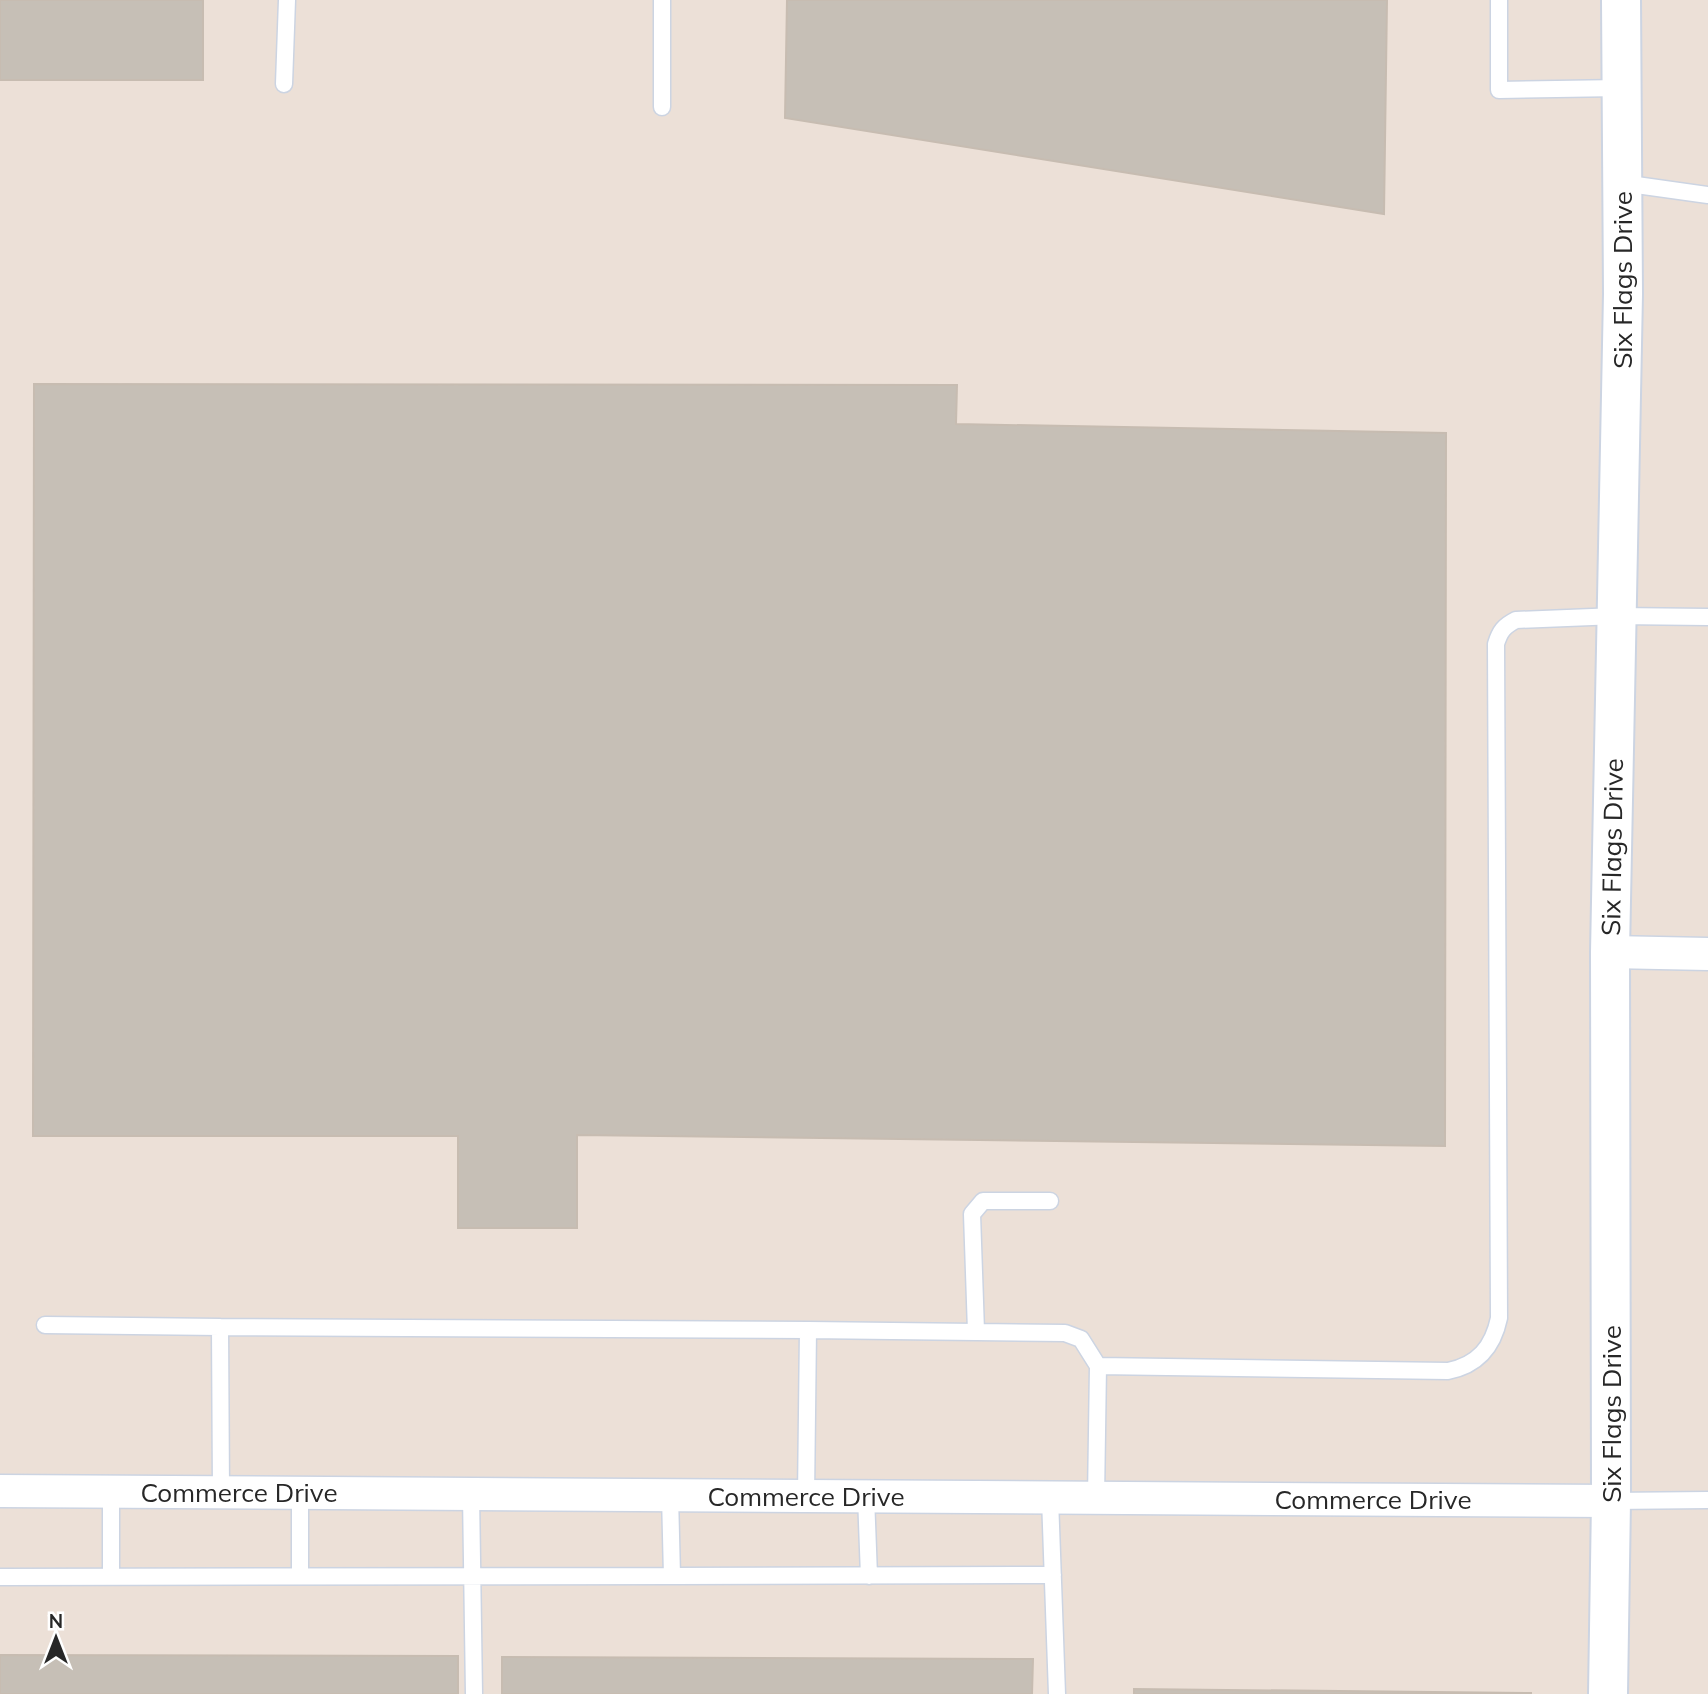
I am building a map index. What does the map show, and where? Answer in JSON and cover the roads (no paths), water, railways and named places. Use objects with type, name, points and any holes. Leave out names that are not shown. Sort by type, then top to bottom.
[{"type":"street","name":"Six Flags Drive","points":[[1608,1694],[1611,1501],[1610,952],[1617,616],[1622,183],[1621,0]]},
{"type":"street","points":[[1610,952],[1708,954]]},
{"type":"street","name":"Commerce Drive","points":[[0,1491],[1611,1501]]},
{"type":"lane","points":[[284,84],[287,0]]},
{"type":"lane","points":[[662,0],[662,107]]},
{"type":"lane","points":[[1499,0],[1499,90],[1622,88]]},
{"type":"lane","points":[[1622,183],[1708,195]]},
{"type":"lane","points":[[1098,1366],[1448,1371],[1465,1368],[1483,1354],[1495,1337],[1499,1318],[1496,644],[1505,625],[1516,620],[1617,616],[1708,617]]},
{"type":"lane","points":[[976,1331],[972,1214],[983,1201],[1050,1201]]},
{"type":"lane","points":[[45,1325],[1065,1333],[1081,1339],[1098,1366],[1096,1498]]},
{"type":"lane","points":[[220,1327],[221,1492]]},
{"type":"lane","points":[[806,1496],[808,1330]]},
{"type":"lane","points":[[111,1492],[111,1576]]},
{"type":"lane","points":[[300,1493],[300,1576]]},
{"type":"lane","points":[[471,1494],[474,1694]]},
{"type":"lane","points":[[670,1495],[672,1576]]},
{"type":"lane","points":[[866,1496],[869,1576]]},
{"type":"lane","points":[[1050,1498],[1057,1694]]},
{"type":"lane","points":[[1611,1501],[1708,1500]]},
{"type":"lane","points":[[0,1577],[1053,1575]]}]
